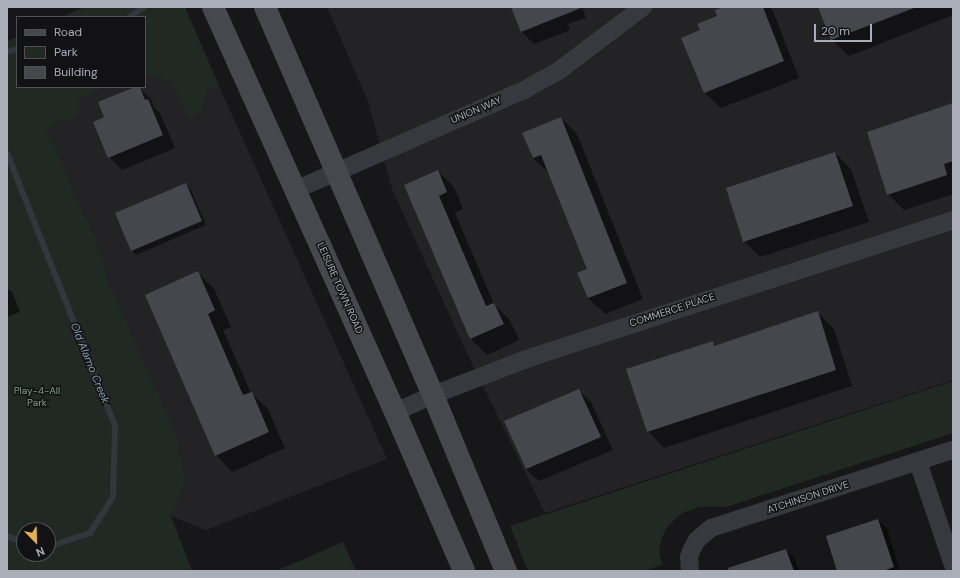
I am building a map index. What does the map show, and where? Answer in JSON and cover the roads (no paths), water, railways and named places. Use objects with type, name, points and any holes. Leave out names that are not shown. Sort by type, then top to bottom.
[{"type":"main road","name":"LEISURE TOWN ROAD","points":[[213,7],[395,412],[464,571]]},
{"type":"main road","points":[[265,7],[433,395],[506,571]]},
{"type":"street","name":"UNION WAY","points":[[295,190],[503,99],[557,72],[643,7]]},
{"type":"street","name":"COMMERCE PLACE","points":[[395,412],[433,395],[567,345],[953,220]]},
{"type":"street","name":"ATCHINSON DRIVE","points":[[690,571],[689,557],[692,549],[697,540],[711,528],[953,450]]},
{"type":"street","points":[[918,462],[953,565]]},
{"type":"waterway","name":"Old Alamo Creek","points":[[130,16],[144,7]]},
{"type":"waterway","name":"Old Alamo Creek","points":[[7,52],[16,49]]},
{"type":"waterway","name":"Old Alamo Creek","points":[[7,153],[115,426],[113,497],[90,533],[56,544]]},
{"type":"waterway","name":"Old Alamo Creek","points":[[7,536],[16,540]]},
{"type":"park label","name":"Play-4-All Park","points":[[37,396]]}]
